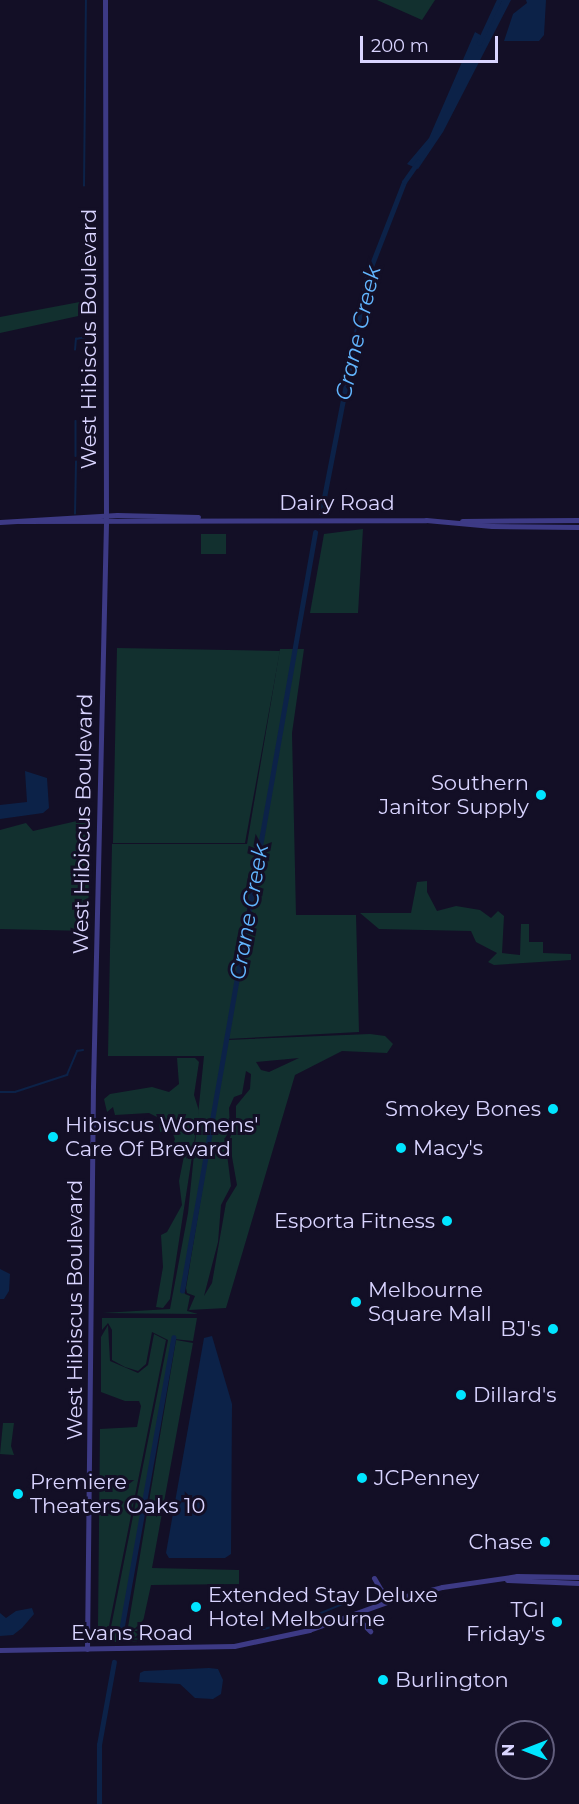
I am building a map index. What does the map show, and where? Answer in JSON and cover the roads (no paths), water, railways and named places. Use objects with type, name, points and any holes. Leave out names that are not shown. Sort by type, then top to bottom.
[{"type":"street","name":"West Hibiscus Boulevard","points":[[87,1649],[93,1087],[106,519],[105,0]]},
{"type":"street","name":"Dairy Road","points":[[0,522],[211,518],[579,520]]},
{"type":"street","name":"Dairy Road","points":[[462,521],[487,526],[579,527]]},
{"type":"street","name":"Evans Road","points":[[0,1650],[234,1646],[291,1635],[398,1598],[459,1584],[507,1580],[517,1576],[579,1578]]},
{"type":"street","points":[[374,1578],[381,1590],[398,1598]]},
{"type":"street","name":"Evans Road","points":[[507,1580],[517,1583],[579,1583]]},
{"type":"street","points":[[341,1618],[359,1620],[370,1631]]},
{"type":"water","points":[[502,0],[511,0],[443,132],[418,169],[407,164],[429,138],[475,32],[484,37]]},
{"type":"water","points":[[526,0],[546,0],[544,35],[539,41],[504,41],[513,14],[527,3]]},
{"type":"water","points":[[25,771],[47,778],[49,808],[43,813],[0,819],[0,805],[27,802]]},
{"type":"water","points":[[0,1269],[10,1274],[9,1291],[4,1299],[0,1299]]},
{"type":"water","points":[[212,1336],[232,1404],[231,1554],[225,1558],[169,1558],[166,1553],[204,1338]]},
{"type":"water","points":[[32,1608],[34,1614],[22,1628],[13,1635],[0,1636],[0,1613],[6,1618],[16,1611]]},
{"type":"water","points":[[218,1669],[223,1680],[221,1694],[213,1699],[195,1698],[180,1684],[139,1682],[140,1673],[144,1671]]},
{"type":"waterway","points":[[84,186],[86,0]]},
{"type":"waterway","name":"Crane Creek","points":[[479,43],[499,0]]},
{"type":"waterway","name":"Crane Creek","points":[[321,513],[367,277],[404,182],[418,162]]},
{"type":"waterway","points":[[75,350],[76,339],[91,336],[94,330]]},
{"type":"waterway","points":[[76,421],[76,456]]},
{"type":"waterway","points":[[75,514],[76,462]]},
{"type":"waterway","name":"Crane Creek","points":[[182,1291],[315,533]]},
{"type":"waterway","points":[[0,1092],[15,1092],[67,1075],[77,1051],[83,1050]]},
{"type":"waterway","name":"Crane Creek","points":[[120,1637],[173,1338]]},
{"type":"waterway","points":[[304,1620],[355,1599]]},
{"type":"waterway","points":[[264,1629],[295,1621]]},
{"type":"waterway","name":"Crane Creek","points":[[99,1804],[99,1745],[114,1662]]},
{"type":"place","name":"Southern Janitor Supply","points":[[541,795]]},
{"type":"place","name":"Smokey Bones","points":[[553,1109]]},
{"type":"place","name":"Hibiscus Womens' Care Of Brevard","points":[[53,1137]]},
{"type":"place","name":"Macy's","points":[[401,1148]]},
{"type":"place","name":"Esporta Fitness","points":[[447,1221]]},
{"type":"place","name":"Melbourne Square Mall","points":[[356,1302]]},
{"type":"place","name":"BJ's","points":[[553,1329]]},
{"type":"place","name":"Dillard's","points":[[461,1395]]},
{"type":"place","name":"JCPenney","points":[[362,1478]]},
{"type":"place","name":"Premiere Theaters Oaks 10","points":[[18,1494]]},
{"type":"place","name":"Chase","points":[[545,1542]]},
{"type":"place","name":"Extended Stay Deluxe Hotel Melbourne","points":[[196,1607]]},
{"type":"place","name":"TGI Friday's","points":[[557,1622]]},
{"type":"place","name":"Burlington","points":[[383,1680]]}]
